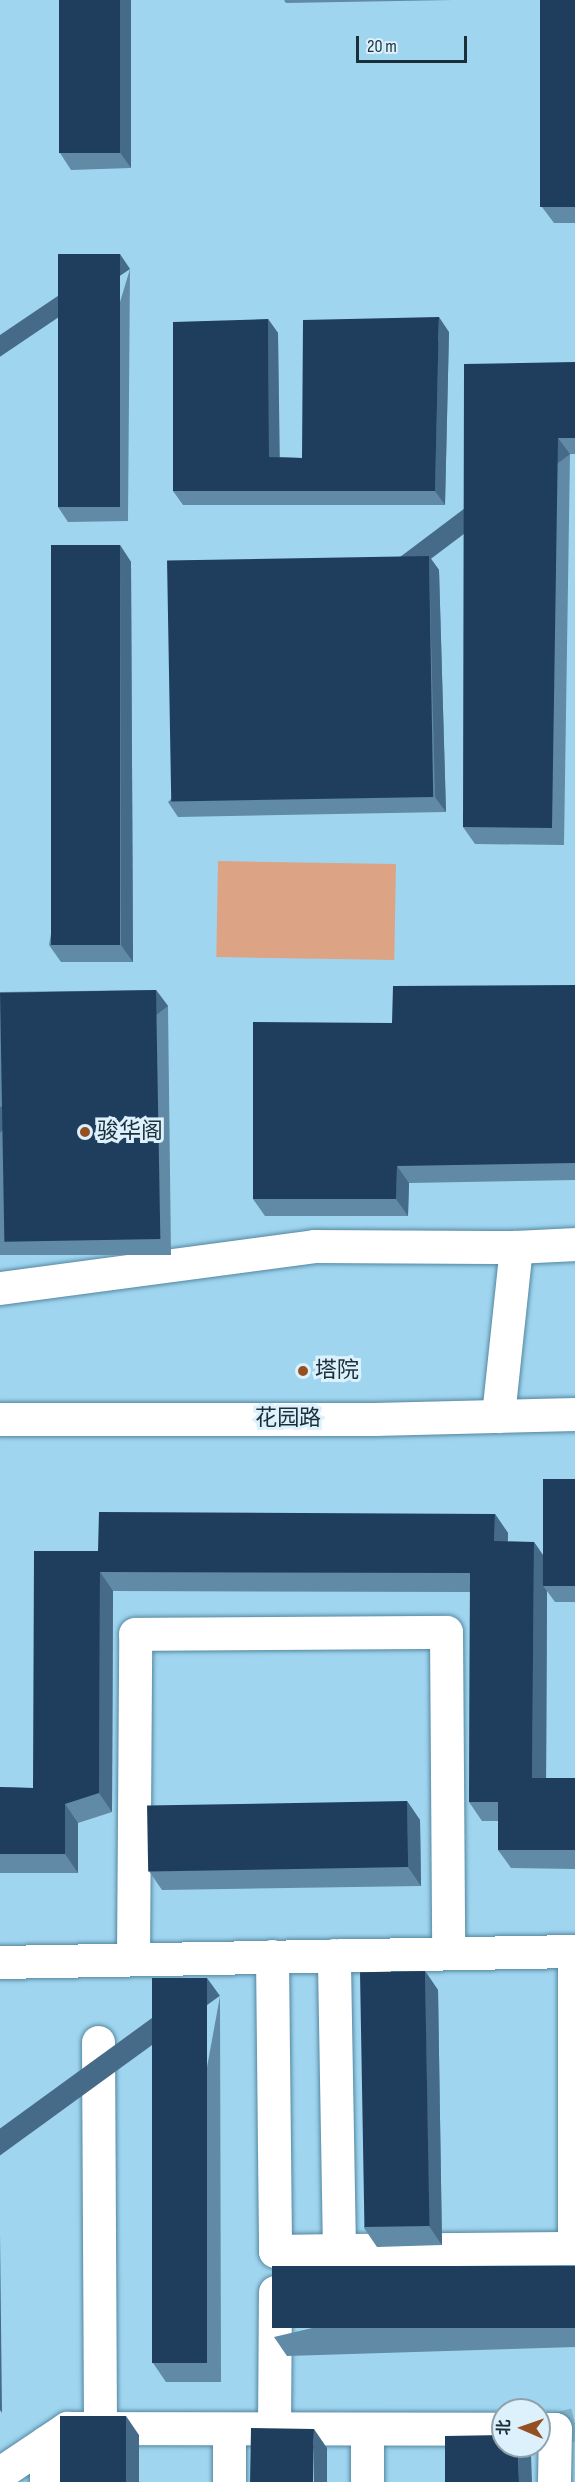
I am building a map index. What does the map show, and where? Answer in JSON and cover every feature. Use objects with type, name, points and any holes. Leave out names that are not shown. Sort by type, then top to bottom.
[{"type":"street","points":[[0,1288],[314,1246],[516,1247],[575,1244]]},
{"type":"street","points":[[498,1416],[516,1247]]},
{"type":"street","name":"花园路","points":[[0,1419],[374,1419],[575,1414]]},
{"type":"street","points":[[133,1959],[135,1634],[446,1632],[448,1953]]},
{"type":"street","points":[[0,1962],[574,1951],[574,2248],[275,2251]]},
{"type":"street","points":[[334,1955],[339,2250]]},
{"type":"street","points":[[272,1956],[274,2429]]},
{"type":"street","points":[[98,2042],[100,2428]]},
{"type":"street","points":[[0,2473],[67,2428],[491,2429]]},
{"type":"street","points":[[229,2429],[229,2482]]},
{"type":"street","points":[[551,2429],[555,2429],[554,2482]]},
{"type":"street","points":[[367,2430],[367,2482]]},
{"type":"street","points":[[46,2442],[46,2482]]},
{"type":"shaded area","points":[[218,861],[396,864],[394,960],[216,957]]},
{"type":"building","points":[[59,0],[120,0],[120,153],[59,153]]},
{"type":"building","points":[[540,0],[575,0],[575,207],[540,207]]},
{"type":"building","points":[[58,254],[120,254],[120,507],[58,507]]},
{"type":"building","points":[[439,317],[435,491],[173,491],[173,322],[268,319],[269,457],[302,458],[303,320]]},
{"type":"building","points":[[575,362],[575,438],[558,438],[552,828],[463,827],[464,364]]},
{"type":"building","points":[[51,545],[120,545],[120,945],[51,945]]},
{"type":"building","points":[[429,556],[433,797],[171,802],[167,561]]},
{"type":"building","points":[[575,985],[575,1163],[397,1166],[396,1199],[253,1199],[253,1022],[392,1023],[393,986]]},
{"type":"building","name":"骏华阁","points":[[156,990],[160,1239],[4,1242],[0,993]]},
{"type":"building","points":[[543,1479],[575,1479],[575,1586],[543,1586]]},
{"type":"building","points":[[99,1512],[495,1514],[494,1541],[534,1542],[532,1778],[575,1778],[575,1850],[498,1850],[498,1802],[469,1802],[470,1573],[100,1572],[99,1793],[65,1804],[65,1854],[0,1854],[0,1787],[33,1788],[34,1551],[98,1551]]},
{"type":"building","points":[[407,1801],[408,1867],[148,1872],[147,1806]]},
{"type":"building","points":[[425,1971],[429,2226],[364,2227],[360,1972]]},
{"type":"building","points":[[152,1978],[207,1978],[207,2363],[152,2363]]},
{"type":"building","points":[[272,2266],[575,2266],[575,2328],[272,2328]]},
{"type":"building","points":[[60,2416],[126,2416],[126,2482],[60,2482]]},
{"type":"building","points":[[251,2428],[314,2429],[313,2482],[250,2482]]},
{"type":"building","points":[[491,2435],[491,2458],[518,2458],[519,2482],[445,2482],[445,2436]]},
{"type":"tunnel","points":[[555,2429],[575,2424]]},
{"type":"place","name":"骏华阁","points":[[85,1132]]},
{"type":"place","name":"塔院","points":[[303,1371]]}]
